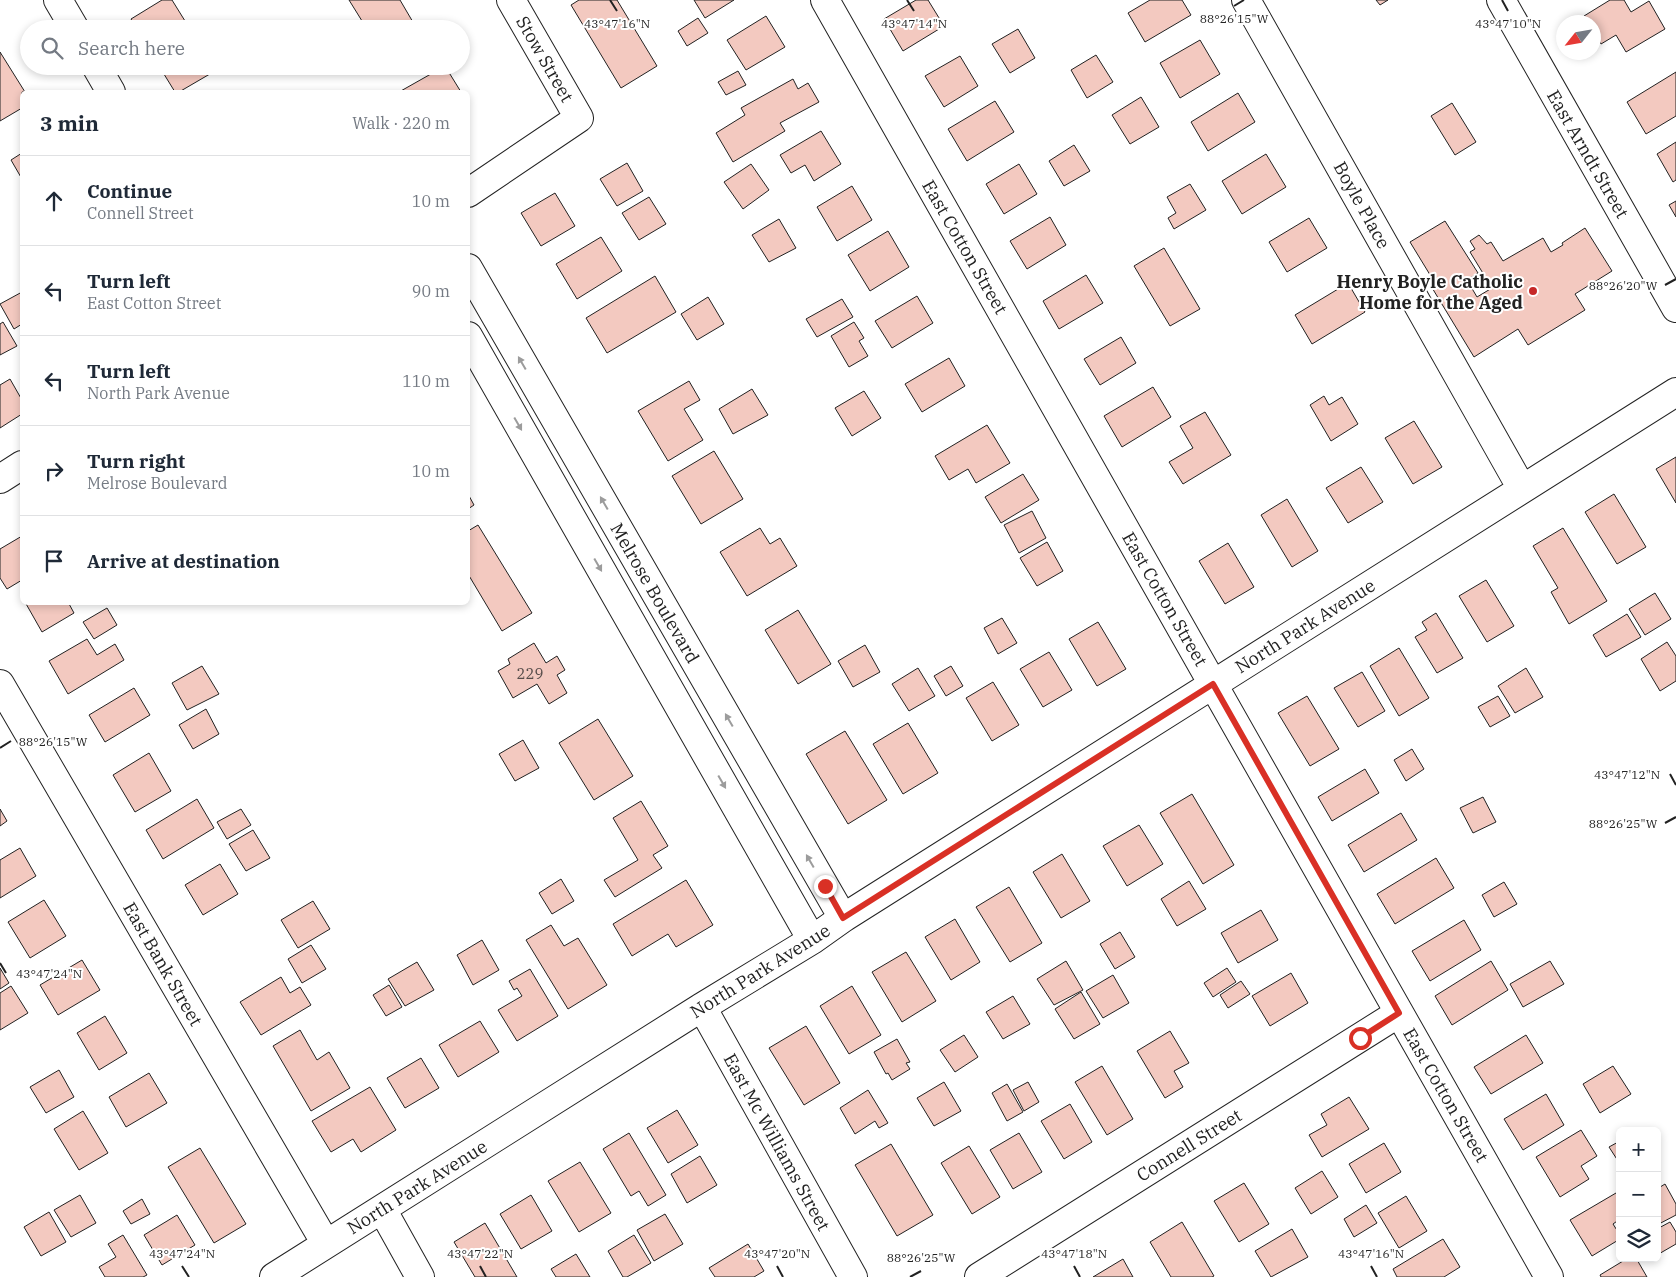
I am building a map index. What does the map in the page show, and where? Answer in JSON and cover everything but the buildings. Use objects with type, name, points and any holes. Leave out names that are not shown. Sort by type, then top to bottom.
[{"type":"street","points":[[58,0],[70,20]]},
{"type":"street","name":"Stow Street","points":[[470,192],[579,118],[511,0]]},
{"type":"street","name":"East Cotton Street","points":[[825,0],[1549,1277]]},
{"type":"street","name":"Boyle Place","points":[[1246,0],[1522,489]]},
{"type":"street","name":"East Arndt Street","points":[[1501,0],[1676,308]]},
{"type":"street","points":[[101,75],[110,90]]},
{"type":"street","name":"Melrose Boulevard","points":[[470,271],[843,918]]},
{"type":"street","name":"Melrose Boulevard","points":[[470,340],[812,940]]},
{"type":"street","name":"North Park Avenue","points":[[274,1277],[702,1007],[812,940],[843,918],[1676,392]]},
{"type":"street","points":[[0,478],[20,465]]},
{"type":"street","name":"East Bank Street","points":[[0,684],[326,1244]]},
{"type":"street","name":"East Mc Williams Street","points":[[702,1007],[853,1277]]},
{"type":"street","name":"Connell Street","points":[[979,1277],[1399,1013]]},
{"type":"street","points":[[382,1209],[420,1277]]},
{"type":"place","name":"Henry Boyle Catholic Home for the Aged","points":[[1533,291]]},
{"type":"route","points":[[825,886],[843,918],[1213,684],[1399,1013],[1360,1038]]}]
